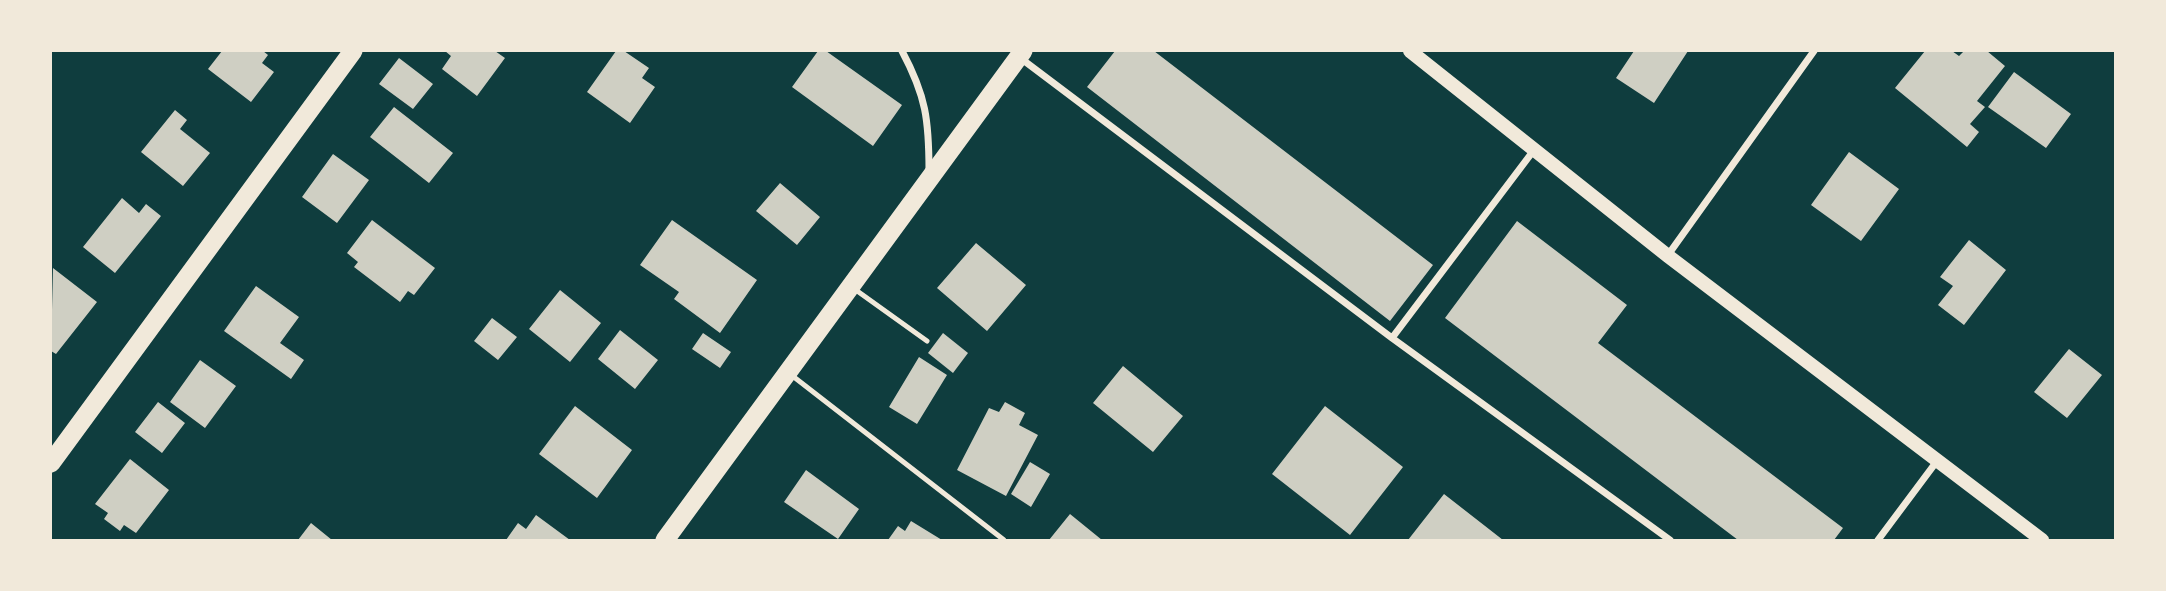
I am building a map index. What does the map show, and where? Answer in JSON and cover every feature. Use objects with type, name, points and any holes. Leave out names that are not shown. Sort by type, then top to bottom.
[{"type":"highway","points":[[51,463],[353,51]]},
{"type":"highway","points":[[665,540],[1021,54]]},
{"type":"main road","points":[[1410,51],[1668,256],[2042,540]]},
{"type":"street","points":[[902,51],[918,81],[929,122],[929,178]]},
{"type":"street","points":[[1668,256],[1814,51]]},
{"type":"street","points":[[1021,54],[1392,338],[1670,540]]},
{"type":"street","points":[[1392,338],[1535,149]]},
{"type":"street","points":[[1878,540],[1937,460]]},
{"type":"lane","points":[[850,286],[927,341]]},
{"type":"lane","points":[[788,372],[1004,540]]},
{"type":"building","points":[[222,51],[263,51],[268,55],[262,63],[274,72],[251,102],[208,69]]},
{"type":"building","points":[[445,51],[495,51],[505,58],[477,96],[442,69],[451,56]]},
{"type":"building","points":[[616,51],[624,51],[649,68],[642,78],[655,87],[630,123],[587,92]]},
{"type":"building","points":[[818,51],[826,51],[902,105],[873,146],[792,87]]},
{"type":"building","points":[[1115,51],[1154,51],[1433,265],[1390,321],[1087,87]]},
{"type":"building","points":[[1634,51],[1688,51],[1654,103],[1616,78]]},
{"type":"building","points":[[1925,51],[1952,51],[1959,56],[1964,51],[1987,51],[2005,66],[1977,101],[1985,107],[1970,124],[1979,132],[1967,147],[1895,88]]},
{"type":"building","points":[[399,58],[433,84],[413,109],[379,84]]},
{"type":"building","points":[[2014,72],[2071,114],[2046,148],[1988,107]]},
{"type":"building","points":[[394,107],[453,153],[429,183],[370,137]]},
{"type":"building","points":[[175,110],[187,120],[180,129],[210,153],[183,186],[141,152]]},
{"type":"building","points":[[1849,152],[1899,189],[1861,241],[1811,205]]},
{"type":"building","points":[[333,154],[369,180],[337,223],[302,197]]},
{"type":"building","points":[[780,183],[820,217],[797,245],[756,211]]},
{"type":"building","points":[[122,198],[139,213],[146,204],[161,216],[115,273],[83,247]]},
{"type":"building","points":[[372,220],[435,268],[414,295],[408,291],[400,302],[354,267],[358,262],[347,253]]},
{"type":"building","points":[[672,220],[757,280],[720,333],[674,299],[679,292],[640,265]]},
{"type":"building","points":[[1517,221],[1627,305],[1598,343],[1843,528],[1834,540],[1738,540],[1445,318]]},
{"type":"building","points":[[1969,240],[2006,270],[1964,325],[1938,305],[1953,286],[1940,277]]},
{"type":"building","points":[[976,243],[1026,285],[987,331],[937,288]]},
{"type":"building","points":[[53,268],[97,302],[56,354],[51,351]]},
{"type":"building","points":[[256,286],[299,317],[280,343],[304,360],[291,379],[224,331]]},
{"type":"building","points":[[560,290],[601,323],[570,362],[529,329]]},
{"type":"building","points":[[492,318],[517,337],[498,360],[474,341]]},
{"type":"building","points":[[620,330],[658,360],[635,389],[598,359]]},
{"type":"building","points":[[703,333],[731,352],[720,368],[692,349]]},
{"type":"building","points":[[943,333],[968,353],[953,373],[928,353]]},
{"type":"building","points":[[2069,349],[2102,375],[2067,418],[2034,392]]},
{"type":"building","points":[[919,357],[947,375],[917,424],[889,407]]},
{"type":"building","points":[[200,360],[236,386],[205,428],[170,402]]},
{"type":"building","points":[[1123,366],[1183,416],[1153,452],[1093,403]]},
{"type":"building","points":[[158,402],[185,423],[162,453],[135,432]]},
{"type":"building","points":[[1005,402],[1025,413],[1019,425],[1038,435],[1006,496],[957,470],[989,408],[999,412]]},
{"type":"building","points":[[575,406],[632,450],[597,498],[539,454]]},
{"type":"building","points":[[1325,406],[1403,467],[1350,535],[1272,474]]},
{"type":"building","points":[[130,459],[169,490],[136,533],[124,525],[120,531],[104,519],[108,513],[95,504]]},
{"type":"building","points":[[1030,462],[1050,474],[1031,507],[1011,494]]},
{"type":"building","points":[[806,470],[859,509],[838,539],[784,502]]},
{"type":"building","points":[[1444,494],[1503,540],[1408,540]]},
{"type":"building","points":[[1070,514],[1102,540],[1049,540]]},
{"type":"building","points":[[536,515],[570,540],[506,540],[518,523],[526,529]]},
{"type":"building","points":[[911,521],[942,540],[888,540],[898,526],[905,531]]},
{"type":"building","points":[[311,523],[332,540],[298,540]]}]
